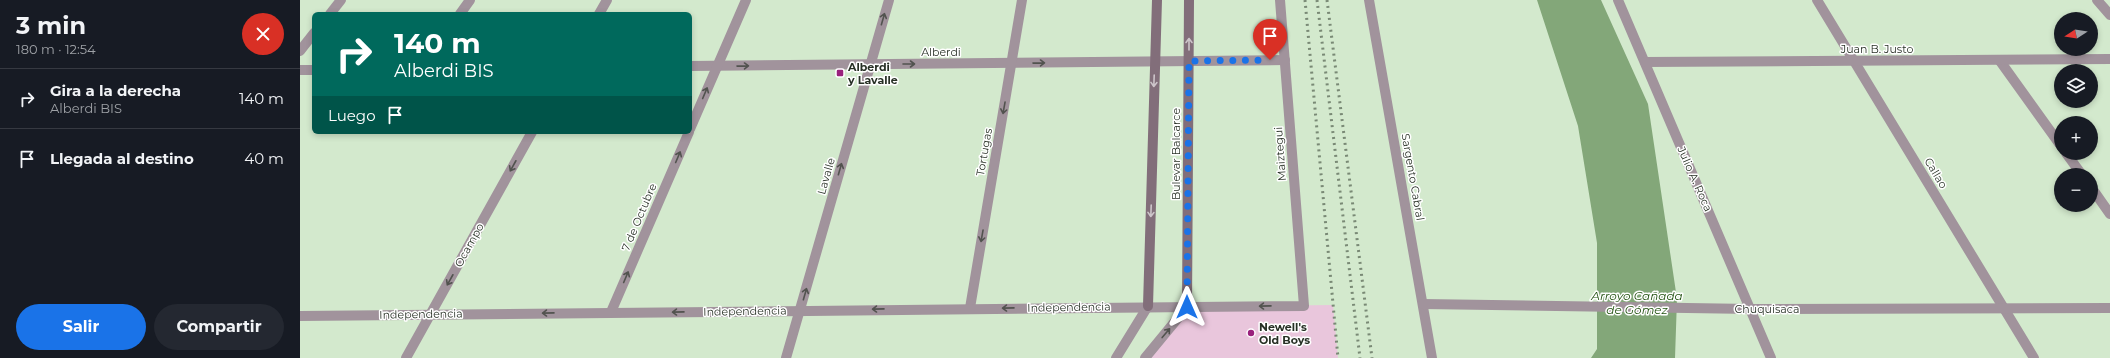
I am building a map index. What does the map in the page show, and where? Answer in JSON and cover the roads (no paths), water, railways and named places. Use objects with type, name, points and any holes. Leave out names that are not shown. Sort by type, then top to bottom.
[{"type":"main road","name":"Bulevar Balcarce","points":[[1148,306],[1157,0]]},
{"type":"main road","name":"Bulevar Balcarce","points":[[1189,0],[1189,307]]},
{"type":"street","points":[[332,12],[341,0]]},
{"type":"street","points":[[461,12],[470,0]]},
{"type":"street","points":[[600,12],[607,0]]},
{"type":"street","points":[[692,124],[746,0]]},
{"type":"street","name":"Lavalle","points":[[786,358],[889,0]]},
{"type":"street","name":"Tortugas","points":[[970,308],[1022,0]]},
{"type":"street","name":"Maiztegui","points":[[1280,0],[1304,306]]},
{"type":"street","name":"Sargento Cabral","points":[[1369,0],[1432,358]]},
{"type":"street","name":"Julio A. Roca","points":[[1618,0],[1772,358]]},
{"type":"street","name":"Callao","points":[[1818,0],[2034,358]]},
{"type":"street","points":[[2097,0],[2110,15]]},
{"type":"street","points":[[300,50],[312,36]]},
{"type":"street","name":"Juan B. Justo","points":[[1645,62],[2000,61],[2110,59]]},
{"type":"street","name":"Alberdi","points":[[692,66],[1012,64],[1285,60]]},
{"type":"street","points":[[2000,61],[2054,136]]},
{"type":"street","points":[[300,70],[312,70]]},
{"type":"street","name":"Ocampo","points":[[406,358],[531,134]]},
{"type":"street","name":"7 de Octubre","points":[[611,312],[688,134]]},
{"type":"street","points":[[2098,197],[2110,214]]},
{"type":"street","name":"Chuquisaca","points":[[1423,304],[1581,305],[1752,309],[2110,308]]},
{"type":"street","points":[[1116,358],[1148,306]]},
{"type":"street","name":"Independencia","points":[[300,316],[1148,306],[1304,306]]},
{"type":"street","points":[[1145,358],[1189,307]]},
{"type":"water","name":"Arroyo Cañada de Gómez","points":[[1537,0],[1601,0],[1648,104],[1677,299],[1675,358],[1591,358],[1597,349],[1597,243],[1578,126]]},
{"type":"railway","points":[[1305,0],[1338,358]]},
{"type":"railway","points":[[1317,0],[1360,358]]},
{"type":"railway","points":[[1327,0],[1372,358]]},
{"type":"place","name":"Alberdi y Lavalle","points":[[840,73]]},
{"type":"place","name":"Newell's Old Boys","points":[[1251,333]]}]
